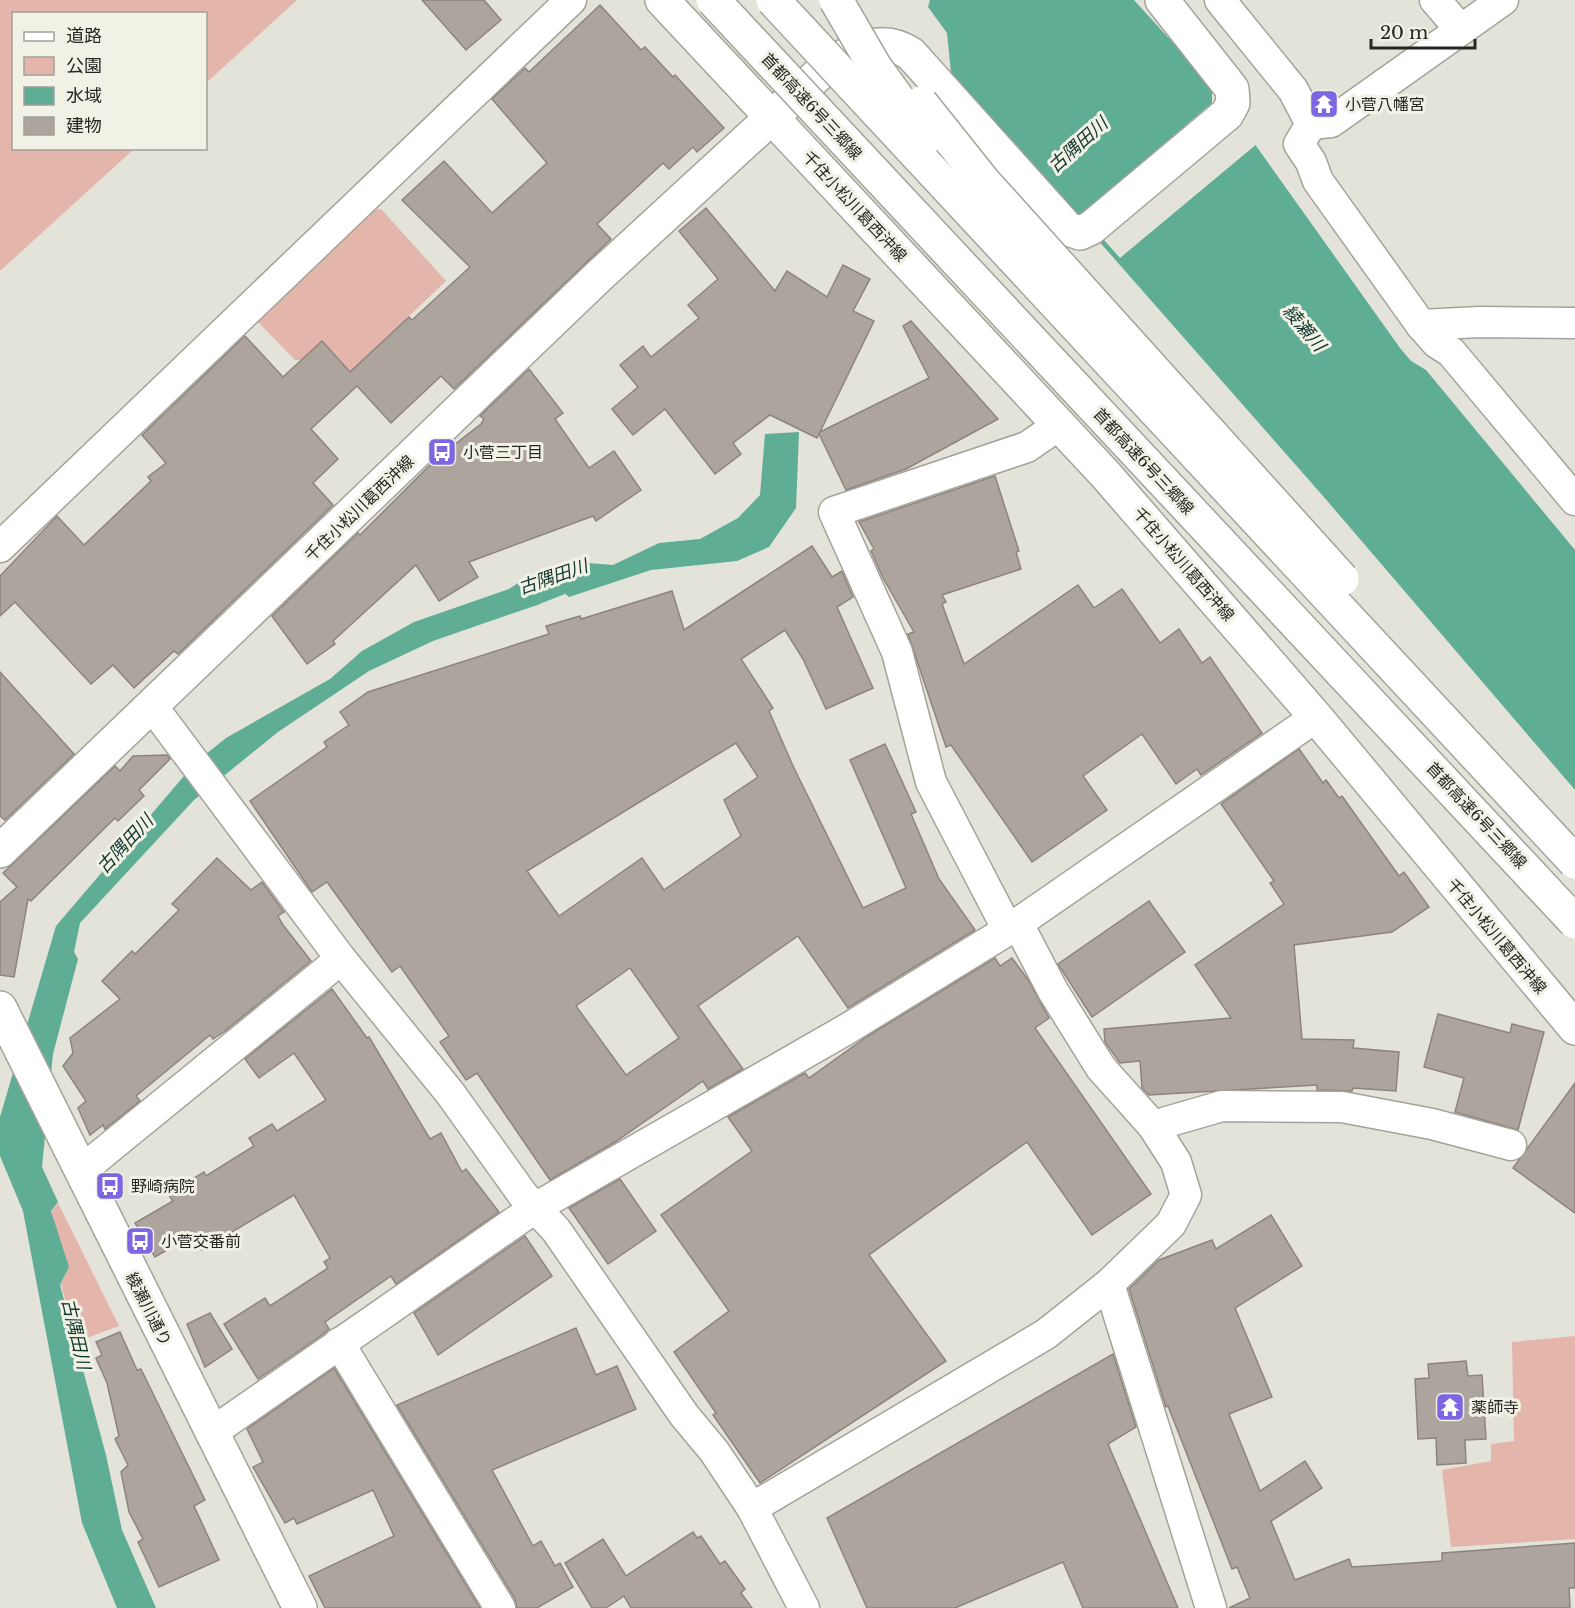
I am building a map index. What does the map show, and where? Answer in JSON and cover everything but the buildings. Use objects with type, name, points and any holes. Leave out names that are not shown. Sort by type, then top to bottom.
[{"type":"main road","name":"千住小松川葛西沖線","points":[[662,0],[1105,474],[1316,717],[1575,1028]]},
{"type":"main road","name":"首都高速6号三郷線","points":[[713,0],[1575,922]]},
{"type":"main road","name":"千住小松川葛西沖線","points":[[725,0],[772,118]]},
{"type":"main road","points":[[773,0],[1575,862]]},
{"type":"main road","points":[[836,0],[875,67],[917,127],[1543,886]]},
{"type":"main road","points":[[856,0],[890,59],[936,123],[984,182],[1575,837]]},
{"type":"main road","name":"千住小松川葛西沖線","points":[[0,850],[599,276],[833,61],[872,45],[898,45],[911,54],[1068,229],[1080,233],[1091,228],[1227,114],[1233,103],[1232,89],[1162,0]]},
{"type":"main road","name":"綾瀬川通り","points":[[0,1008],[300,1608]]},
{"type":"street","points":[[0,547],[572,0]]},
{"type":"street","points":[[1220,0],[1293,90],[1311,124]]},
{"type":"street","points":[[1435,0],[1460,29]]},
{"type":"street","points":[[1311,124],[1331,122],[1503,0]]},
{"type":"street","points":[[1311,124],[1299,144],[1311,162],[1318,181],[1421,325],[1437,344],[1451,352],[1575,501]]},
{"type":"street","points":[[1421,325],[1479,322],[1575,323]]},
{"type":"street","points":[[752,1508],[1046,1334],[1109,1284],[1171,1224],[1186,1195],[1176,1162],[1153,1126],[1101,1068],[1013,927],[931,782],[897,652],[834,512],[1027,447],[1059,424]]},
{"type":"street","points":[[152,706],[341,959],[450,1093],[523,1196],[556,1230],[684,1415],[714,1451],[752,1508],[799,1606]]},
{"type":"street","points":[[211,1433],[535,1208],[847,1029],[1013,927],[1316,717]]},
{"type":"street","points":[[82,1170],[341,959]]},
{"type":"street","points":[[1153,1126],[1222,1107],[1342,1107],[1432,1124],[1511,1145]]},
{"type":"street","points":[[1109,1284],[1211,1608]]},
{"type":"street","points":[[339,1343],[500,1608]]},
{"type":"green space","points":[[0,0],[297,0],[207,82],[207,12],[12,12],[12,150],[133,150],[0,271]]},
{"type":"green space","points":[[381,209],[446,281],[385,339],[396,351],[351,390],[301,360],[295,360],[257,321],[371,210]]},
{"type":"green space","points":[[58,1203],[119,1326],[76,1342],[61,1284],[69,1267],[52,1221],[52,1210]]},
{"type":"green space","points":[[1575,1336],[1575,1539],[1451,1547],[1442,1470],[1491,1461],[1491,1444],[1514,1441],[1512,1342]]},
{"type":"water","name":"綾瀬川","points":[[930,0],[1134,0],[1217,91],[1400,348],[1411,361],[1426,370],[1575,550],[1575,790],[1323,496],[951,73],[947,33],[928,7]]},
{"type":"water","points":[[799,432],[796,508],[769,547],[737,561],[651,570],[569,597],[561,590],[545,596],[540,604],[433,641],[369,671],[278,732],[194,800],[80,923],[74,952],[78,959],[53,1054],[42,1167],[58,1202],[51,1211],[69,1267],[60,1285],[106,1455],[122,1530],[156,1608],[117,1608],[82,1523],[23,1211],[0,1156],[0,1117],[56,926],[195,763],[226,738],[330,679],[362,651],[414,622],[509,589],[524,579],[588,563],[613,565],[659,543],[700,539],[738,518],[760,495],[765,434]]},
{"type":"pier","points":[[1212,89],[1258,143],[1120,258],[1081,214],[1212,103]]},
{"type":"waterway","name":"古隅田川","points":[[533,601],[569,587]]},
{"type":"place","name":"小菅八幡宮","points":[[1324,104]]},
{"type":"place","name":"小菅三丁目","points":[[442,452]]},
{"type":"place","name":"野崎病院","points":[[110,1186]]},
{"type":"place","name":"小菅交番前","points":[[140,1241]]},
{"type":"place","name":"薬師寺","points":[[1450,1407]]}]
